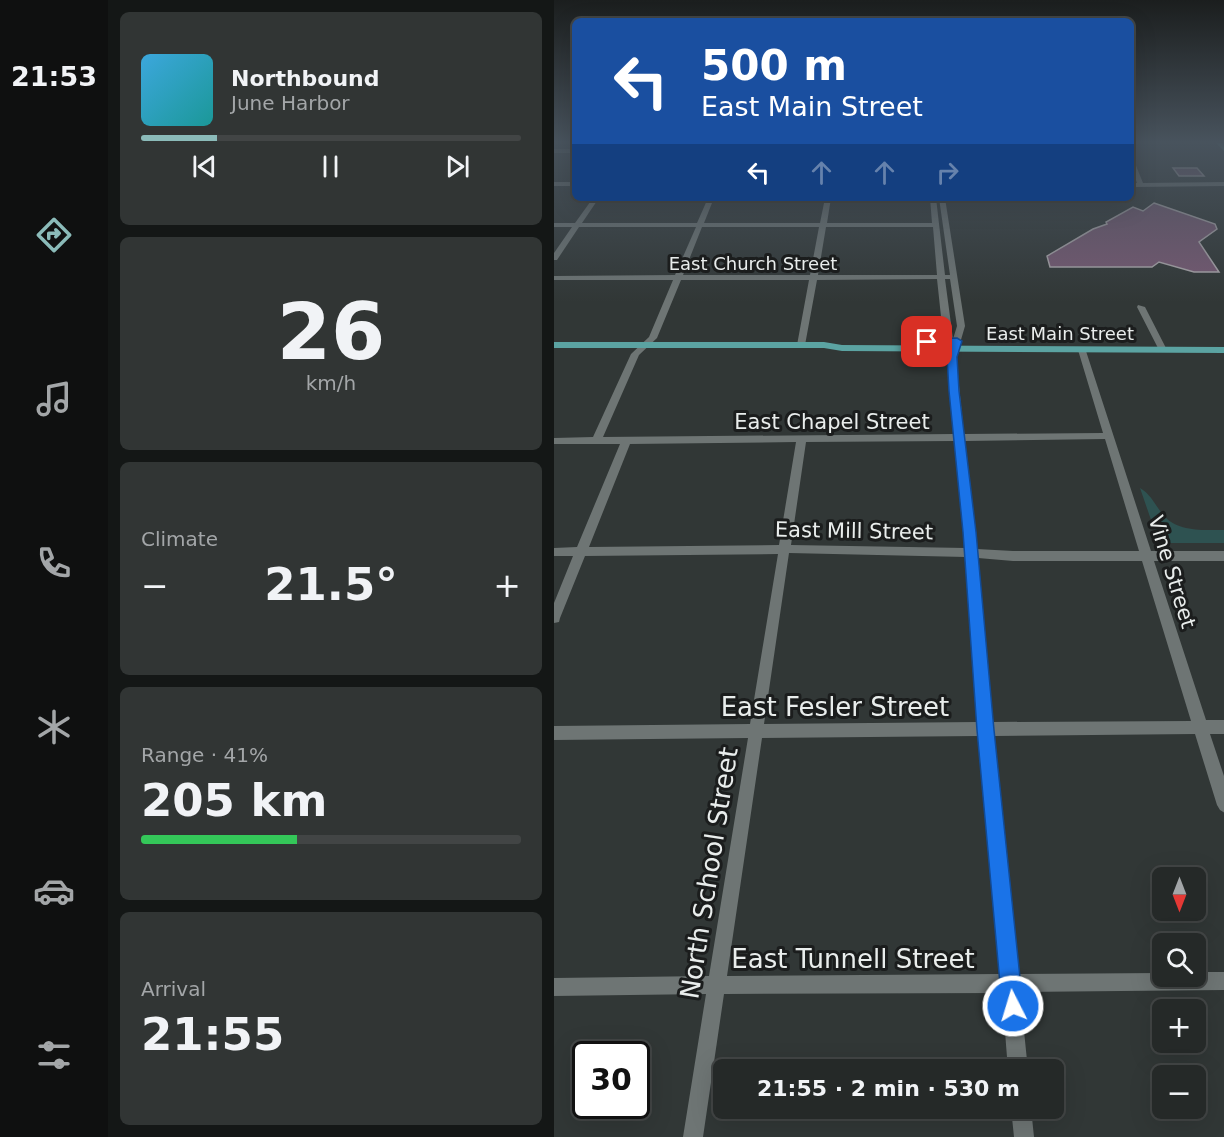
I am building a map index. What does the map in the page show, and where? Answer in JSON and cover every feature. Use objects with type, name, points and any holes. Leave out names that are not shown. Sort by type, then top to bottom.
[{"type":"main road","name":"East Main Street","points":[[953,344],[1082,350],[1224,339]]},
{"type":"main road","name":"East Main Street","points":[[554,345],[641,347],[824,345],[842,348],[953,344],[1160,345],[1224,350]]},
{"type":"street","points":[[554,258],[594,201]]},
{"type":"street","points":[[596,441],[641,347],[653,338],[710,201]]},
{"type":"street","points":[[801,345],[827,201]]},
{"type":"street","points":[[933,201],[941,277],[953,344],[954,391],[972,553],[1017,1059]]},
{"type":"street","points":[[942,201],[961,326],[953,344]]},
{"type":"street","points":[[554,225],[935,225]]},
{"type":"street","name":"East Church Street","points":[[554,278],[952,277]]},
{"type":"street","points":[[1142,307],[1160,345]]},
{"type":"street","name":"Vine Street","points":[[1082,350],[1224,805]]},
{"type":"street","name":"East Chapel Street","points":[[554,441],[1109,436]]},
{"type":"street","name":"North School Street","points":[[693,1137],[786,549],[801,440]]},
{"type":"street","points":[[554,618],[626,441]]},
{"type":"street","name":"East Mill Street","points":[[554,552],[786,549],[1013,556],[1224,556]]},
{"type":"street","name":"East Fesler Street","points":[[554,733],[1224,727]]},
{"type":"street","name":"East Tunnell Street","points":[[554,987],[716,984],[1011,985],[1224,981]]},
{"type":"street","points":[[1022,1119],[1024,1137]]},
{"type":"shaded area","points":[[1140,488],[1148,494],[1171,522],[1185,528],[1224,530],[1224,543],[1159,543]]},
{"type":"building","points":[[1154,203],[1215,224],[1217,229],[1199,242],[1219,272],[1194,272],[1159,262],[1152,267],[1050,267],[1047,256],[1093,229],[1107,224],[1106,222],[1133,207],[1143,211]]},
{"type":"route","points":[[927,342],[957,341],[952,357],[954,391],[970,532],[986,730],[1013,1006]]}]
